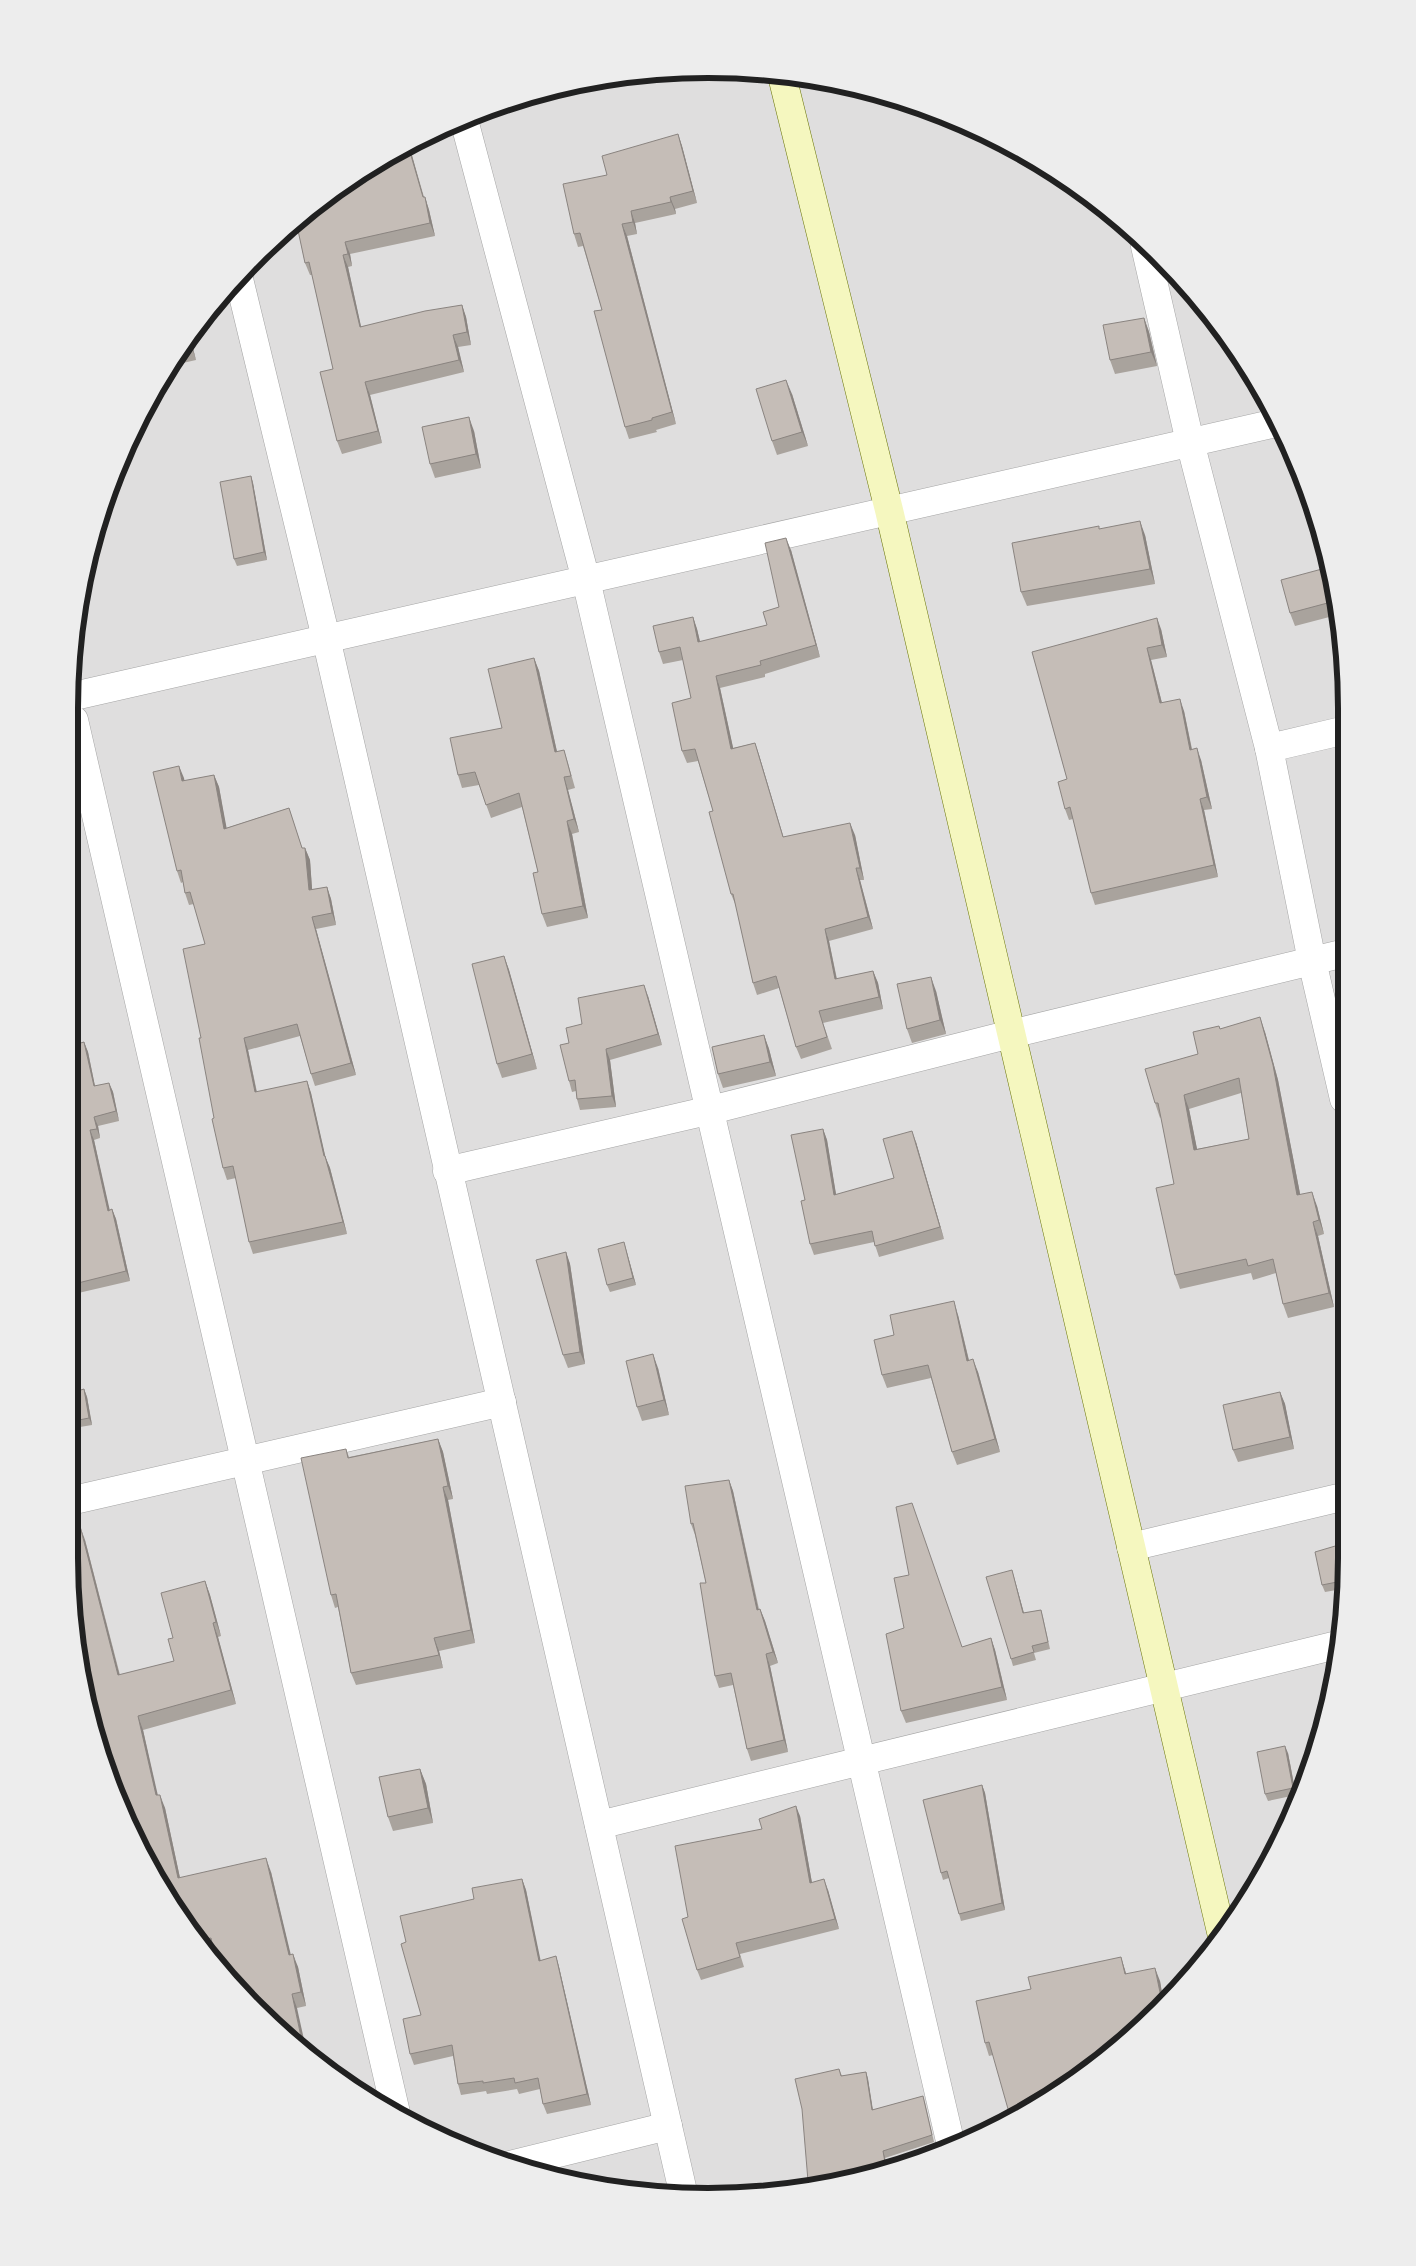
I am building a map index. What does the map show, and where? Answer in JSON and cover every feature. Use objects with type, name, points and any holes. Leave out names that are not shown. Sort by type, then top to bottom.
[{"type":"street","points":[[784,82],[889,510],[1220,1926]]},
{"type":"street","points":[[466,126],[586,580],[711,1110],[949,2141]]},
{"type":"street","points":[[1147,256],[1190,442],[1269,748],[1312,961],[1338,1073]]},
{"type":"street","points":[[240,286],[326,638],[682,2187]]},
{"type":"street","points":[[78,695],[1270,424]]},
{"type":"street","points":[[1269,748],[1338,732]]},
{"type":"street","points":[[78,737],[394,2105]]},
{"type":"street","points":[[447,1171],[711,1110],[1011,1034],[1338,955]]},
{"type":"street","points":[[78,1499],[502,1402]]},
{"type":"street","points":[[1131,1547],[1338,1497]]},
{"type":"street","points":[[599,1825],[1332,1646]]},
{"type":"street","points":[[526,2161],[668,2126]]},
{"type":"shaded area","points":[[667,79],[749,79],[790,83],[871,99],[949,125],[987,143],[1023,162],[1092,208],[1154,262],[1182,292],[1208,324],[1254,393],[1291,467],[1305,505],[1326,585],[1337,667],[1338,1558],[1333,1640],[1317,1721],[1291,1799],[1254,1873],[1208,1942],[1154,2004],[1092,2058],[1023,2104],[949,2141],[911,2155],[871,2167],[790,2183],[708,2188],[626,2183],[545,2167],[505,2155],[467,2141],[393,2104],[324,2058],[262,2004],[208,1942],[162,1873],[125,1799],[99,1721],[83,1640],[79,1599],[78,708],[83,626],[99,545],[125,467],[162,393],[208,324],[262,262],[292,234],[324,208],[393,162],[467,125],[505,111],[545,99],[626,83]]},
{"type":"building","points":[[678,134],[693,191],[670,197],[671,202],[631,211],[633,222],[622,224],[672,412],[652,418],[652,420],[625,427],[594,311],[602,310],[580,233],[574,234],[563,184],[607,175],[602,156]]},
{"type":"building","points":[[410,153],[423,197],[425,197],[430,223],[345,242],[348,254],[343,255],[360,327],[425,311],[462,305],[467,332],[453,335],[459,360],[365,382],[378,431],[337,441],[320,372],[333,369],[309,262],[305,263],[298,229],[358,184]]},
{"type":"building","points":[[1144,318],[1151,352],[1110,360],[1103,325]]},
{"type":"building","points":[[786,380],[802,432],[772,441],[756,389]]},
{"type":"building","points":[[469,417],[476,454],[430,464],[422,427]]},
{"type":"building","points":[[251,476],[264,552],[234,559],[220,482]]},
{"type":"building","points":[[1140,521],[1150,569],[1021,592],[1012,543],[1099,526],[1099,529]]},
{"type":"building","points":[[786,538],[816,645],[760,661],[761,665],[716,676],[731,749],[755,743],[783,837],[850,823],[860,868],[856,868],[868,917],[825,929],[835,979],[873,971],[879,997],[819,1011],[827,1037],[796,1047],[776,976],[753,983],[733,894],[731,894],[709,812],[713,811],[695,749],[682,751],[672,703],[691,698],[680,647],[659,652],[653,626],[693,617],[698,642],[767,625],[763,612],[779,607],[765,543]]},
{"type":"building","points":[[1321,561],[1329,603],[1290,613],[1281,580],[1322,569]]},
{"type":"building","points":[[1157,618],[1162,645],[1147,648],[1160,703],[1180,699],[1190,750],[1197,748],[1207,797],[1200,799],[1214,865],[1091,893],[1070,807],[1065,809],[1058,782],[1067,779],[1032,652]]},
{"type":"building","points":[[534,658],[555,752],[564,750],[571,776],[564,777],[574,819],[567,821],[583,906],[542,914],[533,873],[538,872],[519,793],[486,805],[475,772],[458,775],[450,738],[502,728],[488,669]]},
{"type":"building","points":[[179,766],[182,781],[214,775],[224,829],[289,808],[302,848],[305,848],[309,890],[327,887],[332,913],[312,917],[351,1063],[311,1074],[297,1024],[244,1038],[255,1092],[307,1081],[324,1156],[343,1222],[249,1242],[233,1166],[223,1168],[212,1119],[214,1118],[199,1038],[201,1038],[183,949],[205,944],[190,892],[185,893],[181,870],[177,871],[153,772]]},
{"type":"building","points":[[504,956],[532,1054],[497,1064],[472,964]]},
{"type":"building","points":[[931,977],[940,1020],[907,1029],[897,984]]},
{"type":"building","points":[[644,985],[658,1034],[606,1049],[612,1096],[577,1099],[575,1080],[569,1081],[560,1045],[569,1043],[566,1028],[582,1024],[578,998]]},
{"type":"building","points":[[1260,1017],[1273,1065],[1297,1195],[1312,1192],[1319,1220],[1313,1222],[1329,1293],[1283,1304],[1273,1259],[1248,1266],[1246,1259],[1175,1275],[1156,1188],[1174,1184],[1158,1103],[1155,1103],[1145,1069],[1198,1054],[1193,1032],[1219,1026],[1220,1029]],"holes":[[[1239,1078],[1249,1139],[1194,1150],[1184,1095]]]},
{"type":"building","points":[[764,1035],[770,1062],[718,1074],[712,1047]]},
{"type":"building","points":[[84,1042],[94,1086],[109,1083],[116,1111],[94,1117],[97,1129],[90,1130],[108,1211],[112,1209],[126,1271],[78,1283],[78,1044]]},
{"type":"building","points":[[823,1129],[834,1195],[894,1178],[883,1139],[912,1131],[940,1227],[875,1246],[872,1231],[810,1244],[801,1201],[805,1200],[791,1135]]},
{"type":"building","points":[[624,1242],[633,1278],[607,1285],[598,1249]]},
{"type":"building","points":[[566,1252],[580,1352],[563,1355],[536,1260]]},
{"type":"building","points":[[954,1301],[967,1361],[973,1359],[995,1439],[952,1452],[928,1365],[882,1375],[874,1340],[894,1335],[890,1315]]},
{"type":"building","points":[[653,1354],[664,1400],[637,1407],[626,1361]]},
{"type":"building","points":[[84,1389],[89,1418],[78,1420],[78,1391]]},
{"type":"building","points":[[1280,1392],[1290,1437],[1233,1450],[1223,1405]]},
{"type":"building","points":[[438,1439],[448,1486],[443,1487],[471,1630],[434,1638],[439,1655],[351,1673],[336,1594],[331,1595],[301,1458],[346,1449],[348,1458]]},
{"type":"building","points":[[729,1480],[757,1610],[760,1609],[773,1652],[766,1654],[784,1740],[747,1749],[731,1673],[715,1676],[700,1583],[706,1583],[693,1523],[691,1524],[685,1486]]},
{"type":"building","points":[[912,1503],[962,1647],[991,1638],[1002,1687],[901,1711],[886,1634],[904,1628],[894,1578],[909,1575],[896,1507]]},
{"type":"building","points":[[80,1526],[118,1675],[174,1661],[168,1639],[173,1638],[161,1593],[205,1581],[216,1622],[213,1623],[231,1690],[138,1716],[156,1795],[160,1795],[178,1878],[266,1858],[289,1955],[293,1954],[301,1992],[292,1994],[302,2040],[262,2004],[234,1974],[213,1948],[211,1938],[206,1939],[162,1873],[125,1799],[111,1761],[101,1720],[99,1721],[90,1681],[79,1599],[78,1527]]},
{"type":"building","points":[[1338,1545],[1337,1582],[1322,1585],[1315,1552]]},
{"type":"building","points":[[1012,1570],[1023,1613],[1041,1610],[1048,1642],[1032,1646],[1034,1652],[1011,1659],[986,1577]]},
{"type":"building","points":[[1285,1746],[1293,1788],[1265,1794],[1257,1752]]},
{"type":"building","points":[[420,1769],[428,1808],[388,1817],[379,1777]]},
{"type":"building","points":[[982,1785],[1002,1903],[959,1914],[947,1871],[941,1873],[923,1800]]},
{"type":"building","points":[[796,1806],[810,1883],[824,1879],[835,1919],[736,1943],[740,1957],[697,1970],[682,1919],[688,1917],[675,1846],[762,1829],[759,1819]]},
{"type":"building","points":[[522,1879],[539,1961],[556,1956],[587,2094],[543,2104],[538,2078],[515,2083],[514,2078],[483,2083],[483,2081],[458,2084],[452,2045],[410,2054],[403,2019],[421,2015],[401,1944],[406,1942],[400,1916],[474,1899],[472,1888]]},
{"type":"building","points":[[1121,1957],[1125,1974],[1155,1968],[1161,1997],[1124,2032],[1092,2058],[1058,2082],[1009,2112],[989,2042],[985,2043],[976,2001],[1031,1989],[1028,1977]]},
{"type":"building","points":[[839,2069],[841,2076],[866,2072],[872,2110],[923,2096],[932,2135],[883,2151],[885,2163],[808,2180],[802,2109],[795,2079]]}]
